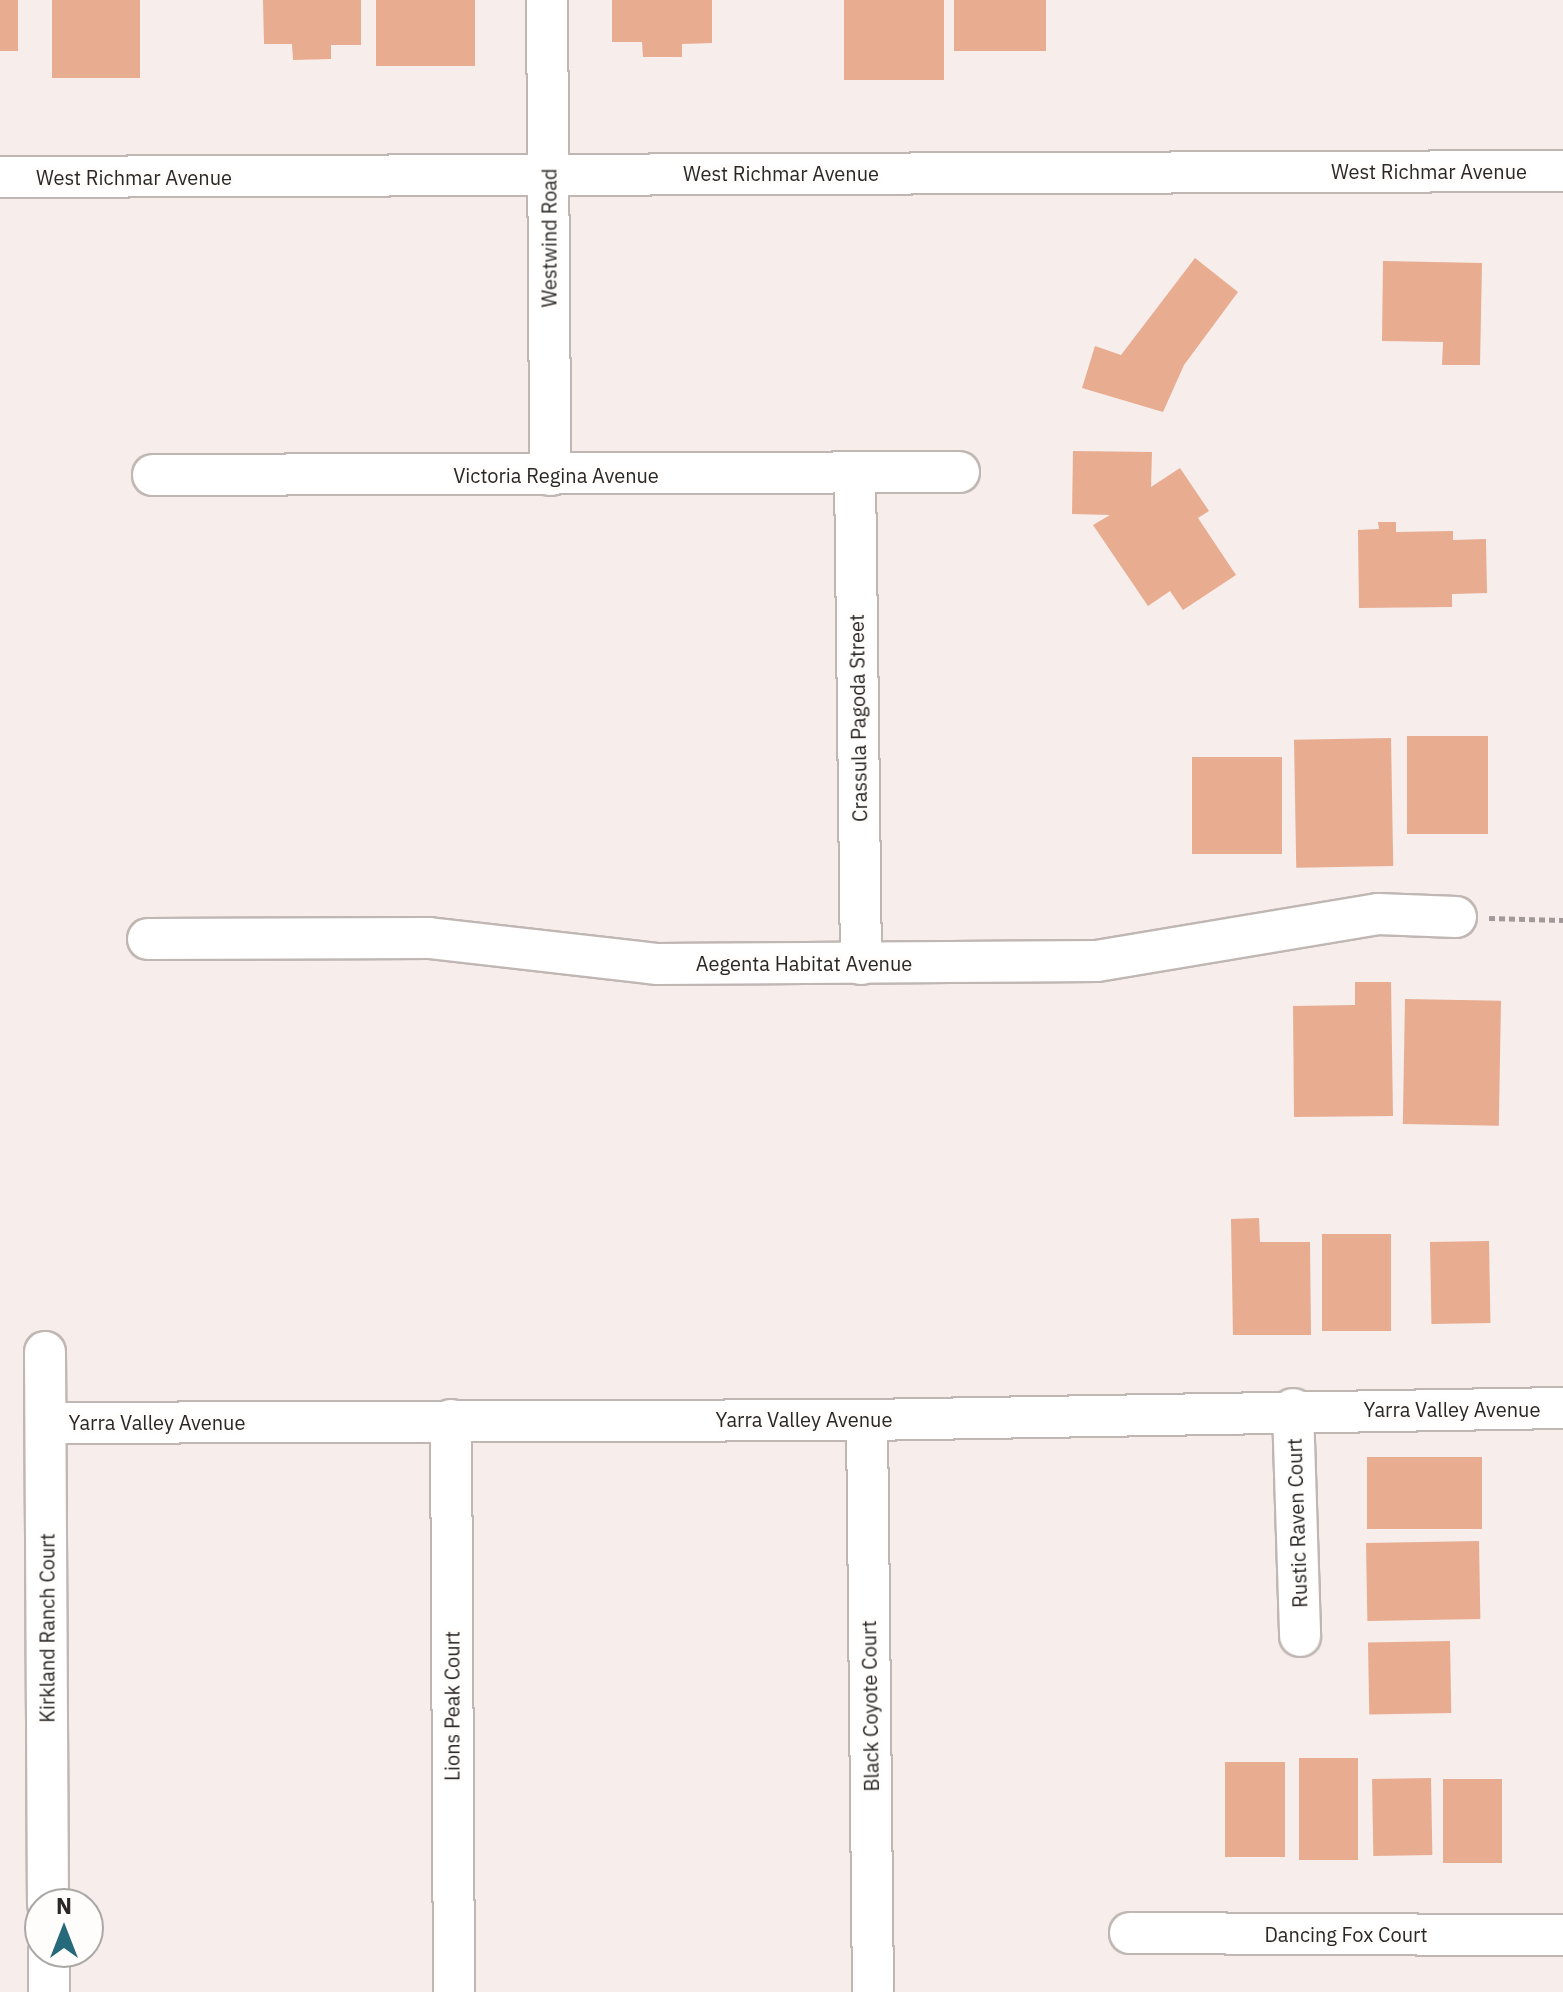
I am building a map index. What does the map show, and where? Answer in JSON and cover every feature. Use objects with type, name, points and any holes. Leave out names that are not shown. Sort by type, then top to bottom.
[{"type":"street","name":"Westwind Road","points":[[547,0],[550,475]]},
{"type":"street","name":"West Richmar Avenue","points":[[0,177],[1563,171]]},
{"type":"street","name":"Crassula Pagoda Street","points":[[855,472],[861,964]]},
{"type":"street","name":"Victoria Regina Avenue","points":[[153,475],[959,472]]},
{"type":"street","name":"Aegenta Habitat Avenue","points":[[148,939],[429,938],[658,964],[1097,961],[1378,914],[1456,917]]},
{"type":"street","name":"Kirkland Ranch Court","points":[[45,1352],[48,1888]]},
{"type":"street","name":"Yarra Valley Avenue","points":[[46,1423],[867,1420],[1293,1409],[1563,1408]]},
{"type":"street","name":"Rustic Raven Court","points":[[1293,1409],[1300,1636]]},
{"type":"street","name":"Lions Peak Court","points":[[451,1420],[454,1992]]},
{"type":"street","name":"Black Coyote Court","points":[[867,1420],[873,1992]]},
{"type":"street","name":"Dancing Fox Court","points":[[1130,1933],[1563,1935]]},
{"type":"street","points":[[49,1968],[49,1992]]},
{"type":"path","points":[[1456,917],[1563,920]]},
{"type":"building","points":[[0,0],[18,0],[18,51],[0,51]]},
{"type":"building","points":[[52,0],[140,0],[140,78],[52,78]]},
{"type":"building","points":[[263,0],[361,0],[361,45],[331,45],[331,59],[293,60],[292,44],[264,44]]},
{"type":"building","points":[[376,0],[475,0],[475,66],[376,66]]},
{"type":"building","points":[[612,0],[712,0],[712,43],[682,44],[682,57],[643,57],[642,42],[612,42]]},
{"type":"building","points":[[844,0],[944,0],[944,80],[844,80]]},
{"type":"building","points":[[954,0],[1046,0],[1046,51],[954,51]]},
{"type":"building","points":[[1195,258],[1238,292],[1184,365],[1163,412],[1082,388],[1095,346],[1121,355]]},
{"type":"building","points":[[1383,261],[1482,263],[1480,365],[1442,365],[1443,342],[1382,341]]},
{"type":"building","points":[[1073,451],[1152,452],[1151,487],[1180,468],[1209,511],[1198,518],[1236,575],[1183,610],[1170,591],[1148,606],[1093,525],[1110,515],[1072,514]]},
{"type":"building","points":[[1378,522],[1396,522],[1396,532],[1453,531],[1453,540],[1486,539],[1487,593],[1452,594],[1452,607],[1359,608],[1358,530],[1379,529]]},
{"type":"building","points":[[1407,736],[1488,736],[1488,834],[1407,834]]},
{"type":"building","points":[[1391,738],[1393,866],[1296,868],[1294,740]]},
{"type":"building","points":[[1192,757],[1282,757],[1282,854],[1192,854]]},
{"type":"building","points":[[1355,982],[1391,982],[1393,1116],[1294,1117],[1293,1006],[1355,1005]]},
{"type":"building","points":[[1405,999],[1501,1001],[1499,1126],[1403,1124]]},
{"type":"building","points":[[1259,1218],[1260,1242],[1310,1242],[1311,1335],[1233,1335],[1231,1219]]},
{"type":"building","points":[[1322,1234],[1391,1234],[1391,1331],[1322,1331]]},
{"type":"building","points":[[1489,1241],[1490,1323],[1431,1324],[1430,1242]]},
{"type":"building","points":[[1367,1457],[1482,1457],[1482,1529],[1367,1529]]},
{"type":"building","points":[[1479,1541],[1480,1619],[1367,1621],[1366,1543]]},
{"type":"building","points":[[1450,1641],[1451,1713],[1369,1714],[1368,1642]]},
{"type":"building","points":[[1299,1758],[1358,1758],[1358,1860],[1299,1860]]},
{"type":"building","points":[[1225,1762],[1285,1762],[1285,1857],[1225,1857]]},
{"type":"building","points":[[1431,1778],[1432,1855],[1373,1856],[1372,1779]]},
{"type":"building","points":[[1443,1779],[1502,1779],[1502,1863],[1443,1863]]}]
